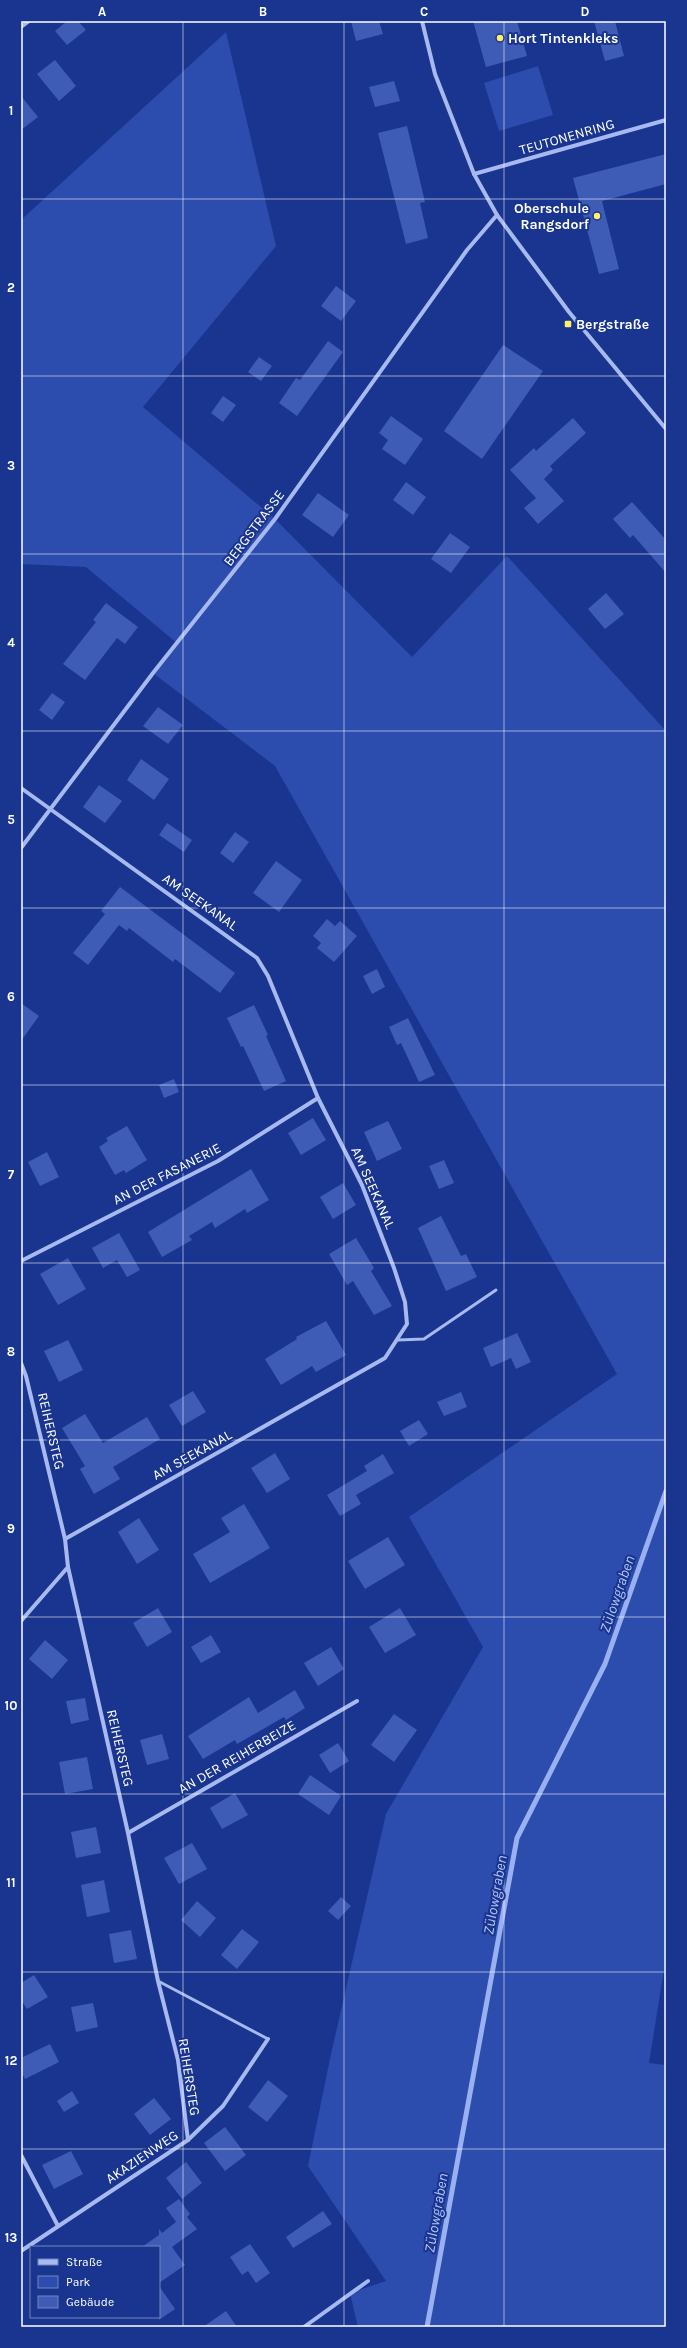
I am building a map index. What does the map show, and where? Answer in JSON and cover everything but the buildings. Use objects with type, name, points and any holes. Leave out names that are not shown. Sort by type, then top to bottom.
[{"type":"street","points":[[21,27],[29,21]]},
{"type":"street","points":[[422,21],[435,74],[474,174],[497,215],[569,312],[666,429]]},
{"type":"street","name":"TEUTONENRING","points":[[474,174],[666,120]]},
{"type":"street","name":"BERGSTRASSE","points":[[21,848],[153,673],[275,519],[467,250],[497,215]]},
{"type":"street","name":"AM SEEKANAL","points":[[21,788],[257,958],[268,976],[318,1098],[362,1185],[394,1268],[404,1302],[406,1324],[398,1340],[385,1358],[65,1539]]},
{"type":"street","name":"AN DER FASANERIE","points":[[21,1261],[218,1161],[318,1098]]},
{"type":"street","name":"REIHERSTEG","points":[[21,1363],[26,1376],[65,1539],[68,1567],[128,1833],[158,1981],[178,2060],[188,2140]]},
{"type":"street","points":[[21,1621],[68,1567]]},
{"type":"street","name":"AN DER REIHERBEIZE","points":[[128,1833],[357,1701]]},
{"type":"street","name":"AKAZIENWEG","points":[[21,2251],[188,2140],[223,2106],[268,2039]]},
{"type":"street","points":[[21,2155],[58,2226]]},
{"type":"street","points":[[304,2327],[368,2281]]},
{"type":"lane","points":[[398,1340],[424,1339],[496,1290]]},
{"type":"lane","points":[[158,1981],[268,2039]]},
{"type":"green space","points":[[226,32],[276,246],[143,407],[275,519],[412,657],[507,556],[666,731],[666,1957],[649,2063],[666,2065],[666,2327],[358,2327],[350,2293],[386,2281],[308,2166],[331,2054],[386,1814],[483,1647],[409,1517],[617,1374],[275,766],[153,673],[178,644],[86,567],[21,564],[21,220]]},
{"type":"green space","points":[[538,66],[553,115],[499,131],[484,83]]},
{"type":"waterway","name":"Zülowgraben","points":[[427,2327],[517,1838],[605,1664],[666,1491]]},
{"type":"place","name":"Hort Tintenkleks","points":[[500,38]]},
{"type":"place","name":"Oberschule Rangsdorf","points":[[597,216]]},
{"type":"place","name":"Bergstraße","points":[[568,324]]}]
